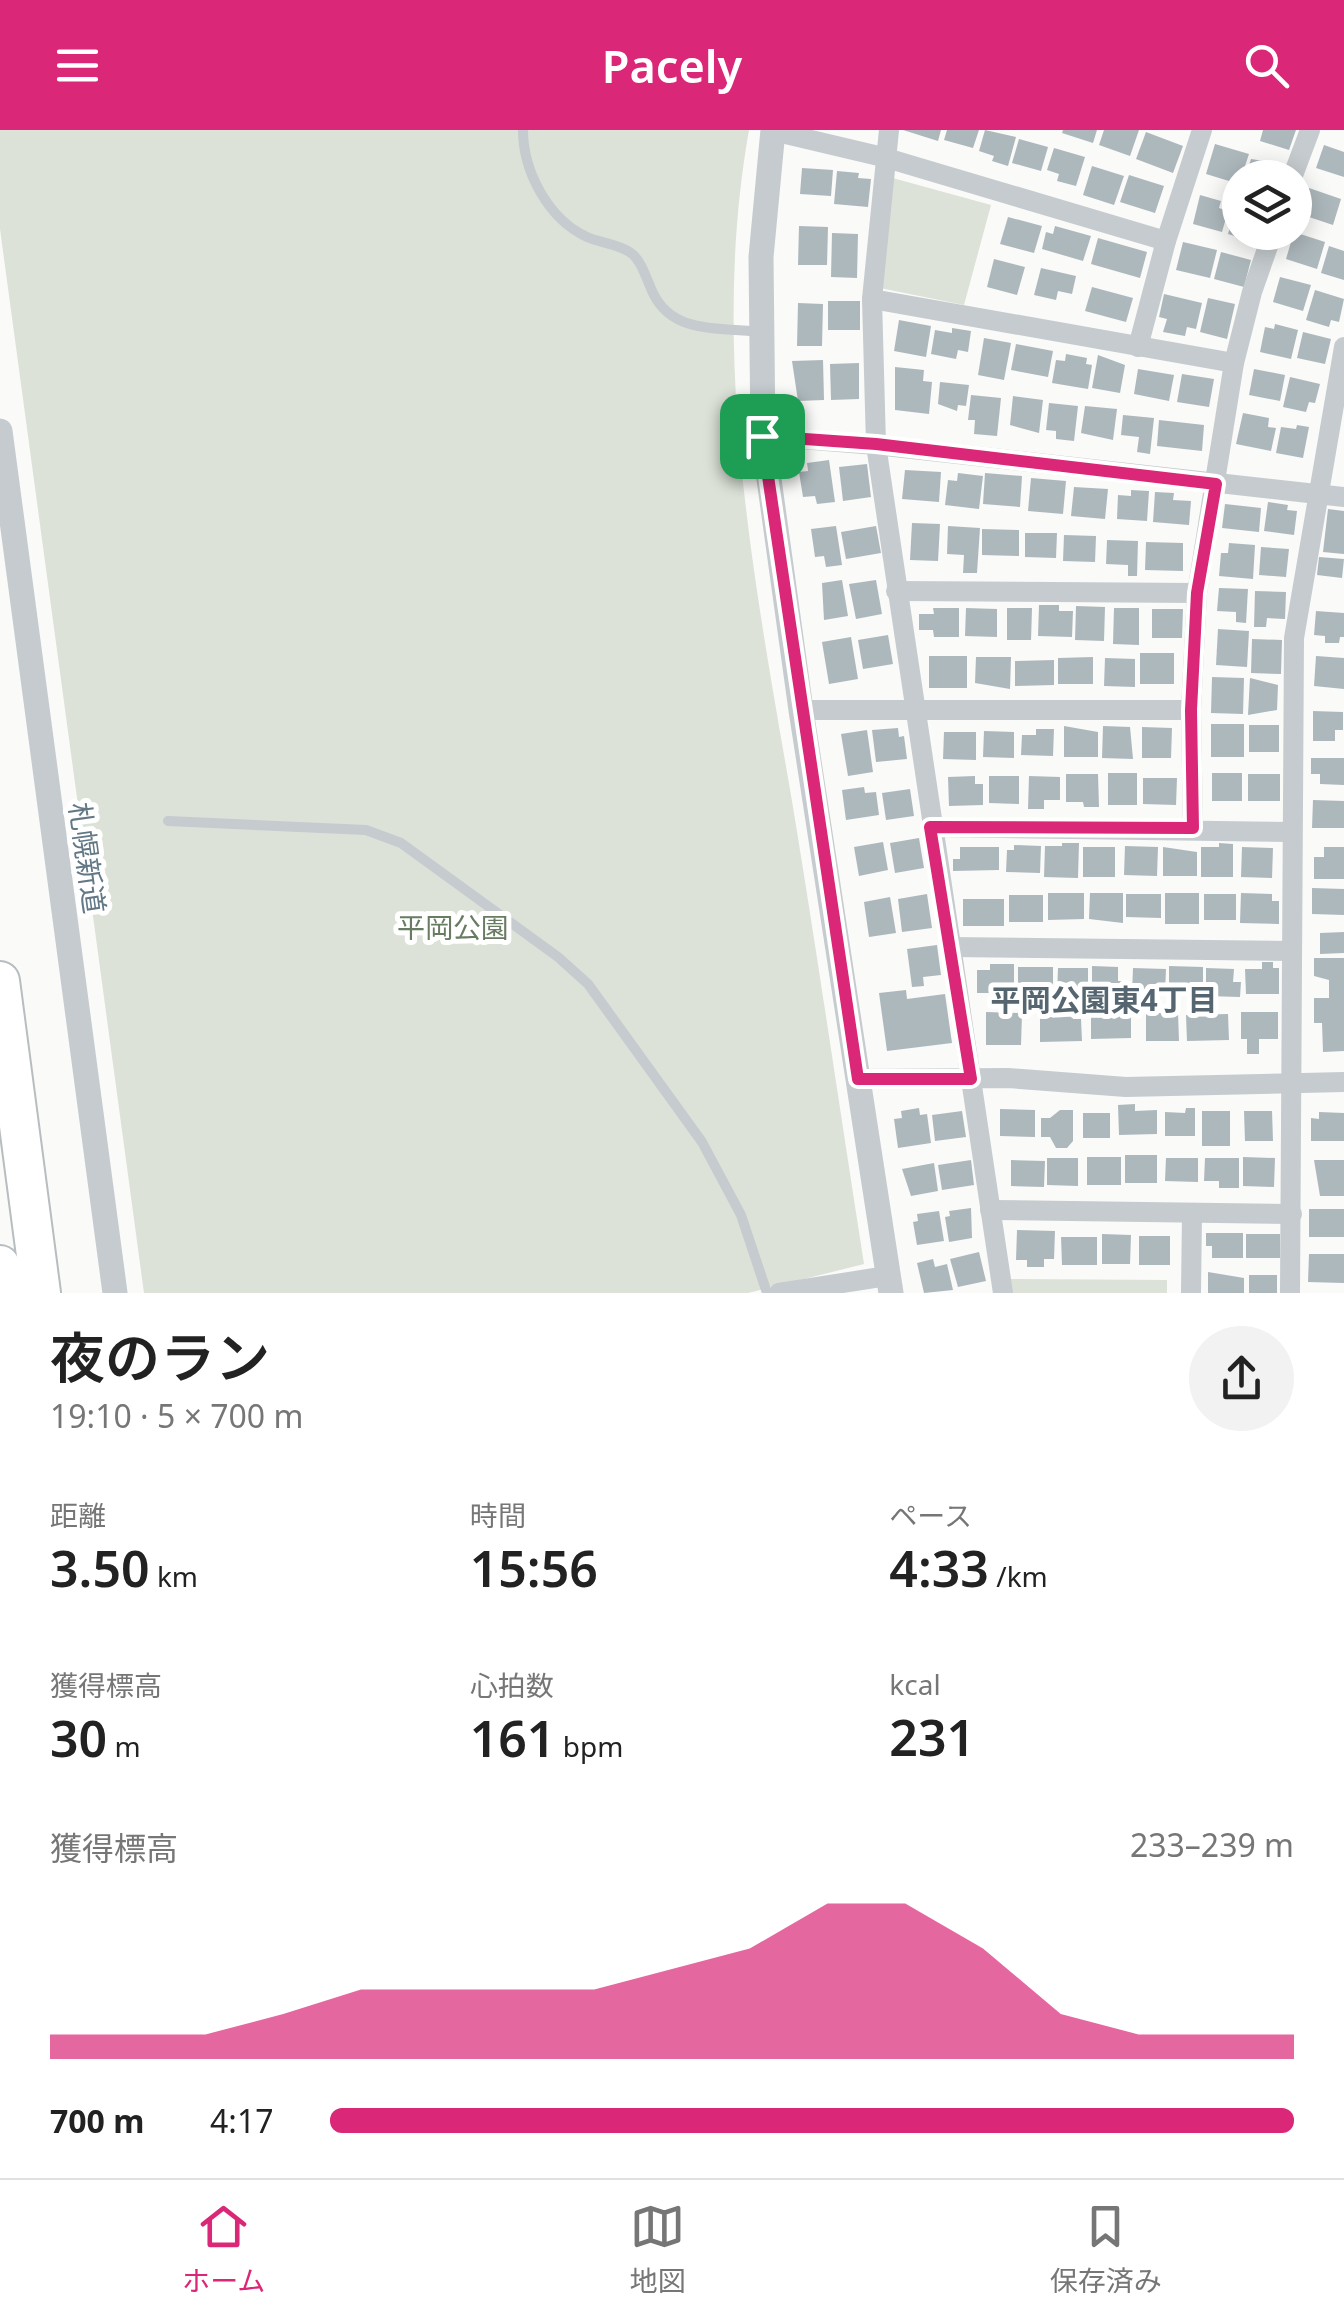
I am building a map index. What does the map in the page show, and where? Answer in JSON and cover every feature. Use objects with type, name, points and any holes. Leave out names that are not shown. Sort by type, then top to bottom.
[{"type":"highway","points":[[0,981],[41,1293]]},
{"type":"highway","points":[[0,1265],[4,1293]]},
{"type":"street","points":[[889,130],[872,299],[876,444],[930,827],[1003,1293]]},
{"type":"street","points":[[1299,160],[1310,130]]},
{"type":"street","points":[[779,1293],[889,1285],[762,436],[761,257],[773,131],[884,157],[1166,241]]},
{"type":"street","points":[[1138,347],[1198,131]]},
{"type":"street","points":[[1193,828],[1191,710],[1197,593],[1234,363],[1267,250]]},
{"type":"street","points":[[872,299],[1234,363]]},
{"type":"street","points":[[1290,1293],[1294,638],[1344,347]]},
{"type":"street","name":"札幌新道","points":[[0,431],[116,1293]]},
{"type":"street","points":[[762,436],[876,444],[1344,497]]},
{"type":"street","points":[[896,591],[1197,593]]},
{"type":"street","points":[[801,710],[1191,710]]},
{"type":"street","points":[[930,827],[1291,832]]},
{"type":"street","points":[[950,947],[1292,952]]},
{"type":"street","points":[[858,1079],[971,1079],[1126,1087],[1344,1082]]},
{"type":"street","points":[[990,1210],[1292,1214]]},
{"type":"street","points":[[1191,1293],[1192,1214]]},
{"type":"lane","points":[[522,130],[526,161],[541,192],[569,226],[630,252],[662,312],[704,328],[762,332]]},
{"type":"lane","points":[[168,821],[366,830],[401,843],[558,957],[596,995],[702,1142],[742,1215],[767,1293]]},
{"type":"green space","name":"平岡公園","points":[[0,130],[749,130],[738,215],[734,299],[735,385],[742,470],[764,639],[864,1264],[748,1293],[144,1293],[0,229]]},
{"type":"green space","points":[[889,177],[991,205],[964,305],[880,288]]},
{"type":"green space","points":[[1006,1279],[1167,1280],[1167,1293],[1009,1293]]},
{"type":"building","points":[[903,130],[941,130],[938,141]]},
{"type":"building","points":[[947,130],[979,130],[973,148],[944,140]]},
{"type":"building","points":[[985,130],[1016,137],[1008,166],[979,151]]},
{"type":"building","points":[[1097,130],[1093,143],[1062,133]]},
{"type":"building","points":[[1104,130],[1139,130],[1130,156],[1099,145]]},
{"type":"building","points":[[1263,130],[1296,130],[1289,150],[1260,141]]},
{"type":"building","points":[[1146,132],[1183,146],[1173,173],[1136,159]]},
{"type":"building","points":[[1019,139],[1048,147],[1041,171],[1012,163]]},
{"type":"building","points":[[1215,144],[1249,154],[1247,160],[1222,160],[1222,179],[1206,174]]},
{"type":"building","points":[[1324,145],[1344,152],[1344,177],[1316,168]]},
{"type":"building","points":[[1054,148],[1085,157],[1076,186],[1057,181],[1059,174],[1047,170]]},
{"type":"building","points":[[1092,166],[1124,176],[1114,205],[1083,195]]},
{"type":"building","points":[[802,168],[833,170],[831,196],[800,194]]},
{"type":"building","points":[[837,171],[859,173],[858,178],[871,179],[868,207],[834,204]]},
{"type":"building","points":[[1129,175],[1164,186],[1155,213],[1120,202]]},
{"type":"building","points":[[1312,189],[1341,199],[1333,225],[1312,218]]},
{"type":"building","points":[[1200,195],[1221,201],[1222,232],[1193,224]]},
{"type":"building","points":[[1008,217],[1042,226],[1034,253],[1000,244]]},
{"type":"building","points":[[799,226],[828,227],[827,265],[798,265]]},
{"type":"building","points":[[1055,226],[1091,236],[1083,261],[1042,249],[1046,232],[1053,234]]},
{"type":"building","points":[[832,233],[858,234],[857,278],[831,277]]},
{"type":"building","points":[[1098,238],[1147,252],[1140,278],[1091,264]]},
{"type":"building","points":[[1312,238],[1325,242],[1317,269],[1286,259],[1289,250],[1312,250]]},
{"type":"building","points":[[1183,242],[1217,250],[1210,278],[1176,270]]},
{"type":"building","points":[[1329,246],[1344,251],[1344,280],[1321,273]]},
{"type":"building","points":[[1221,252],[1251,260],[1244,287],[1214,279]]},
{"type":"building","points":[[994,259],[1025,267],[1017,295],[987,287]]},
{"type":"building","points":[[1041,268],[1076,276],[1072,294],[1058,291],[1056,300],[1034,295]]},
{"type":"building","points":[[1280,277],[1311,285],[1303,311],[1273,302]]},
{"type":"building","points":[[1092,287],[1133,298],[1126,322],[1085,311]]},
{"type":"building","points":[[1315,290],[1344,299],[1339,322],[1331,320],[1329,327],[1306,320]]},
{"type":"building","points":[[1164,294],[1202,303],[1196,329],[1187,327],[1185,336],[1163,332],[1167,319],[1159,317]]},
{"type":"building","points":[[1208,298],[1235,304],[1227,339],[1200,332]]},
{"type":"building","points":[[828,301],[860,301],[860,330],[828,330]]},
{"type":"building","points":[[798,303],[823,304],[822,346],[797,346]]},
{"type":"building","points":[[899,320],[931,326],[926,357],[894,351]]},
{"type":"building","points":[[1275,324],[1298,330],[1291,359],[1260,352],[1265,327],[1274,329]]},
{"type":"building","points":[[952,328],[971,331],[968,352],[958,350],[956,359],[931,354],[935,330],[952,333]]},
{"type":"building","points":[[1303,332],[1331,339],[1325,364],[1297,358]]},
{"type":"building","points":[[984,338],[1011,343],[1004,380],[978,375]]},
{"type":"building","points":[[1016,344],[1053,351],[1048,377],[1011,370]]},
{"type":"building","points":[[1066,354],[1087,358],[1086,364],[1092,365],[1088,389],[1052,383],[1056,360],[1065,361]]},
{"type":"building","points":[[1098,355],[1125,365],[1120,393],[1092,388]]},
{"type":"building","points":[[823,360],[824,400],[798,401],[792,361]]},
{"type":"building","points":[[859,363],[859,399],[831,400],[830,364]]},
{"type":"building","points":[[895,367],[924,370],[923,381],[932,382],[929,414],[895,410]]},
{"type":"building","points":[[1138,369],[1174,375],[1169,401],[1134,394]]},
{"type":"building","points":[[1254,369],[1285,375],[1280,401],[1249,395]]},
{"type":"building","points":[[1182,374],[1214,379],[1209,407],[1177,402]]},
{"type":"building","points":[[1290,377],[1320,384],[1315,403],[1309,402],[1306,412],[1283,407]]},
{"type":"building","points":[[940,382],[969,385],[966,406],[958,405],[957,411],[938,404]]},
{"type":"building","points":[[971,395],[1001,398],[997,436],[974,434],[975,420],[968,420]]},
{"type":"building","points":[[1013,396],[1043,400],[1039,433],[1010,425]]},
{"type":"building","points":[[1049,403],[1078,406],[1074,441],[1056,439],[1056,431],[1046,430]]},
{"type":"building","points":[[1085,406],[1117,409],[1113,440],[1081,433]]},
{"type":"building","points":[[1243,413],[1269,418],[1268,427],[1276,428],[1271,451],[1236,444]]},
{"type":"building","points":[[1123,415],[1154,418],[1150,454],[1137,452],[1139,437],[1121,435]]},
{"type":"building","points":[[1159,420],[1204,425],[1202,451],[1157,446]]},
{"type":"building","points":[[1297,425],[1309,427],[1303,458],[1276,453],[1281,427],[1296,429]]},
{"type":"building","points":[[829,460],[835,502],[817,504],[815,496],[803,497],[799,472],[808,471],[807,463]]},
{"type":"building","points":[[867,464],[871,497],[843,501],[839,467]]},
{"type":"building","points":[[905,470],[941,472],[939,502],[902,499]]},
{"type":"building","points":[[958,473],[983,476],[979,509],[945,505],[948,480],[957,481]]},
{"type":"building","points":[[985,473],[1022,476],[1020,507],[983,504]]},
{"type":"building","points":[[1031,478],[1066,481],[1063,514],[1028,511]]},
{"type":"building","points":[[1074,487],[1108,489],[1105,519],[1071,516]]},
{"type":"building","points":[[1131,490],[1149,491],[1147,521],[1117,519],[1118,495],[1131,496]]},
{"type":"building","points":[[1155,492],[1174,493],[1173,500],[1191,501],[1189,525],[1153,522]]},
{"type":"building","points":[[1268,502],[1288,505],[1287,510],[1297,511],[1294,535],[1264,531]]},
{"type":"building","points":[[1225,504],[1261,508],[1259,532],[1222,528]]},
{"type":"building","points":[[1328,509],[1344,511],[1344,554],[1323,552]]},
{"type":"building","points":[[912,523],[940,524],[938,561],[910,560]]},
{"type":"building","points":[[836,526],[842,565],[826,567],[824,556],[815,557],[811,529]]},
{"type":"building","points":[[876,526],[881,553],[846,559],[841,532]]},
{"type":"building","points":[[948,526],[980,528],[977,573],[963,573],[964,555],[947,554]]},
{"type":"building","points":[[982,529],[1019,530],[1019,556],[982,555]]},
{"type":"building","points":[[1025,533],[1057,533],[1056,558],[1025,557]]},
{"type":"building","points":[[1064,535],[1096,536],[1095,562],[1063,561]]},
{"type":"building","points":[[1107,540],[1138,541],[1137,576],[1128,576],[1128,565],[1106,564]]},
{"type":"building","points":[[1146,542],[1183,543],[1183,571],[1145,570]]},
{"type":"building","points":[[1229,543],[1255,545],[1253,579],[1219,576],[1221,553],[1228,553]]},
{"type":"building","points":[[1261,547],[1289,549],[1286,577],[1259,575]]},
{"type":"building","points":[[1319,557],[1344,559],[1342,578],[1317,575]]},
{"type":"building","points":[[842,580],[848,616],[824,620],[822,583]]},
{"type":"building","points":[[876,580],[882,614],[856,619],[849,584]]},
{"type":"building","points":[[1219,588],[1248,589],[1246,623],[1236,622],[1236,612],[1217,611]]},
{"type":"building","points":[[1255,591],[1286,592],[1285,619],[1267,618],[1266,627],[1254,627]]},
{"type":"building","points":[[1039,605],[1059,605],[1059,611],[1073,611],[1072,637],[1038,636]]},
{"type":"building","points":[[1076,606],[1105,607],[1104,641],[1075,640]]},
{"type":"building","points":[[933,608],[959,608],[959,637],[934,637],[933,630],[919,630],[919,614],[934,614]]},
{"type":"building","points":[[966,608],[997,609],[997,637],[965,636]]},
{"type":"building","points":[[1007,608],[1032,608],[1031,640],[1007,640]]},
{"type":"building","points":[[1114,608],[1139,608],[1139,645],[1113,644]]},
{"type":"building","points":[[1152,609],[1183,609],[1182,638],[1152,638]]},
{"type":"building","points":[[1316,611],[1344,613],[1344,637],[1340,637],[1339,643],[1325,643],[1325,636],[1314,635]]},
{"type":"building","points":[[1218,629],[1249,631],[1247,667],[1216,665]]},
{"type":"building","points":[[888,635],[893,664],[863,669],[858,640]]},
{"type":"building","points":[[851,637],[858,679],[829,684],[822,642]]},
{"type":"building","points":[[1252,639],[1282,640],[1281,674],[1251,673]]},
{"type":"building","points":[[1140,653],[1174,653],[1174,684],[1140,684]]},
{"type":"building","points":[[929,656],[967,656],[967,688],[929,688]]},
{"type":"building","points":[[1316,656],[1344,658],[1344,689],[1314,686]]},
{"type":"building","points":[[976,657],[1011,657],[1010,689],[975,683]]},
{"type":"building","points":[[1093,657],[1093,684],[1058,684],[1058,658]]},
{"type":"building","points":[[1105,658],[1135,659],[1135,687],[1104,686]]},
{"type":"building","points":[[1054,660],[1054,685],[1015,686],[1015,661]]},
{"type":"building","points":[[1212,677],[1244,678],[1243,714],[1211,713]]},
{"type":"building","points":[[1250,678],[1278,685],[1277,710],[1248,715]]},
{"type":"building","points":[[1313,711],[1343,712],[1343,730],[1335,730],[1335,741],[1313,741]]},
{"type":"building","points":[[1211,724],[1244,724],[1244,757],[1211,757]]},
{"type":"building","points":[[1249,725],[1279,725],[1279,752],[1249,752]]},
{"type":"building","points":[[1064,726],[1098,732],[1098,757],[1064,757]]},
{"type":"building","points":[[1103,726],[1130,727],[1133,759],[1102,758]]},
{"type":"building","points":[[1142,727],[1172,728],[1171,758],[1142,758]]},
{"type":"building","points":[[898,728],[899,737],[904,736],[907,759],[876,762],[872,730]]},
{"type":"building","points":[[1036,729],[1054,729],[1053,756],[1021,755],[1022,735],[1036,735]]},
{"type":"building","points":[[867,730],[873,772],[848,776],[841,734]]},
{"type":"building","points":[[984,731],[1014,732],[1014,758],[983,757]]},
{"type":"building","points":[[944,732],[976,732],[976,760],[943,759]]},
{"type":"building","points":[[1311,758],[1344,758],[1344,785],[1320,784],[1320,774],[1311,774]]},
{"type":"building","points":[[1108,773],[1137,773],[1137,805],[1108,805]]},
{"type":"building","points":[[1212,773],[1242,773],[1242,801],[1212,801]]},
{"type":"building","points":[[1066,774],[1098,774],[1099,807],[1066,802]]},
{"type":"building","points":[[1248,774],[1280,774],[1280,801],[1248,801]]},
{"type":"building","points":[[975,776],[975,784],[983,784],[983,805],[949,806],[948,777]]},
{"type":"building","points":[[989,776],[1019,776],[1019,804],[989,803]]},
{"type":"building","points":[[1029,776],[1060,777],[1060,800],[1044,800],[1044,809],[1028,809]]},
{"type":"building","points":[[1143,778],[1177,778],[1176,805],[1143,804]]},
{"type":"building","points":[[864,787],[865,793],[876,792],[879,815],[846,820],[842,790]]},
{"type":"building","points":[[910,789],[914,816],[886,820],[882,793]]},
{"type":"building","points":[[1313,800],[1344,801],[1344,828],[1312,828]]},
{"type":"building","points":[[919,838],[924,868],[895,873],[890,843]]},
{"type":"building","points":[[883,842],[888,870],[859,876],[854,847]]},
{"type":"building","points":[[1079,843],[1078,878],[1044,877],[1045,846]]},
{"type":"building","points":[[1219,843],[1233,844],[1233,877],[1201,877],[1201,847],[1219,847]]},
{"type":"building","points":[[1014,845],[1041,846],[1040,873],[1006,872],[1007,850],[1014,850]]},
{"type":"building","points":[[1125,846],[1158,847],[1157,876],[1124,875]]},
{"type":"building","points":[[960,847],[999,847],[999,870],[953,871],[953,859],[960,859]]},
{"type":"building","points":[[1083,847],[1115,847],[1115,877],[1083,877]]},
{"type":"building","points":[[1163,847],[1197,852],[1197,876],[1163,876]]},
{"type":"building","points":[[1242,847],[1273,848],[1272,878],[1241,877]]},
{"type":"building","points":[[1324,847],[1344,847],[1344,879],[1314,879],[1314,857],[1324,857]]},
{"type":"building","points":[[1312,888],[1344,889],[1344,915],[1312,914]]},
{"type":"building","points":[[1048,893],[1084,893],[1084,919],[1048,920]]},
{"type":"building","points":[[1090,893],[1123,893],[1123,923],[1089,919]]},
{"type":"building","points":[[1165,893],[1199,893],[1199,924],[1165,924]]},
{"type":"building","points":[[1241,893],[1272,894],[1272,901],[1279,901],[1279,924],[1240,923]]},
{"type":"building","points":[[927,894],[932,928],[902,932],[898,899]]},
{"type":"building","points":[[1126,894],[1161,894],[1161,918],[1126,917]]},
{"type":"building","points":[[1204,894],[1236,894],[1236,920],[1204,920]]},
{"type":"building","points":[[1009,895],[1043,895],[1043,922],[1009,922]]},
{"type":"building","points":[[890,897],[896,933],[869,937],[864,902]]},
{"type":"building","points":[[963,899],[1004,899],[1004,926],[963,926]]},
{"type":"building","points":[[1344,932],[1344,953],[1320,954],[1320,933]]},
{"type":"building","points":[[937,945],[941,975],[923,977],[924,986],[912,987],[907,949]]},
{"type":"building","points":[[1314,958],[1344,958],[1344,1051],[1323,1052],[1322,1023],[1314,1023],[1314,998],[1329,998],[1329,980],[1314,976]]},
{"type":"building","points":[[1262,962],[1273,962],[1273,968],[1279,968],[1279,994],[1246,994],[1245,969],[1262,969]]},
{"type":"building","points":[[990,964],[1014,964],[1014,993],[977,993],[977,970],[990,970]]},
{"type":"building","points":[[1092,966],[1118,967],[1118,981],[1127,981],[1127,995],[1092,994]]},
{"type":"building","points":[[1169,966],[1203,967],[1203,995],[1169,991]]},
{"type":"building","points":[[1018,967],[1053,967],[1053,993],[1018,993]]},
{"type":"building","points":[[1058,968],[1088,968],[1088,995],[1057,994]]},
{"type":"building","points":[[1133,968],[1166,969],[1165,993],[1132,993]]},
{"type":"building","points":[[1206,968],[1234,969],[1233,982],[1241,982],[1240,997],[1206,996]]},
{"type":"building","points":[[906,990],[907,999],[945,994],[952,1043],[887,1051],[879,993]]},
{"type":"building","points":[[986,1012],[1022,1013],[1021,1045],[986,1045]]},
{"type":"building","points":[[1241,1012],[1278,1012],[1278,1039],[1259,1039],[1259,1054],[1247,1054],[1247,1039],[1241,1039]]},
{"type":"building","points":[[1040,1013],[1073,1013],[1073,1019],[1081,1019],[1082,1041],[1040,1042]]},
{"type":"building","points":[[1146,1013],[1178,1013],[1179,1041],[1146,1041]]},
{"type":"building","points":[[1131,1014],[1131,1038],[1091,1039],[1091,1015]]},
{"type":"building","points":[[1228,1014],[1229,1040],[1187,1041],[1186,1015]]},
{"type":"building","points":[[1135,1104],[1135,1111],[1157,1110],[1157,1134],[1119,1135],[1118,1105]]},
{"type":"building","points":[[919,1108],[920,1115],[927,1114],[931,1143],[898,1148],[894,1119],[902,1118],[901,1111]]},
{"type":"building","points":[[1186,1108],[1195,1108],[1195,1136],[1165,1136],[1165,1112],[1185,1113]]},
{"type":"building","points":[[1000,1109],[1035,1110],[1035,1137],[1000,1136]]},
{"type":"building","points":[[1060,1110],[1073,1110],[1073,1141],[1067,1148],[1056,1148],[1050,1137],[1041,1137],[1041,1118],[1050,1118]]},
{"type":"building","points":[[962,1111],[966,1137],[935,1141],[932,1115]]},
{"type":"building","points":[[1202,1111],[1230,1111],[1230,1146],[1202,1146]]},
{"type":"building","points":[[1244,1111],[1272,1111],[1273,1141],[1245,1141]]},
{"type":"building","points":[[1319,1112],[1344,1113],[1344,1141],[1311,1141],[1311,1118],[1319,1119]]},
{"type":"building","points":[[1083,1113],[1110,1113],[1110,1138],[1083,1138]]},
{"type":"building","points":[[1125,1155],[1157,1155],[1157,1183],[1125,1183]]},
{"type":"building","points":[[1087,1157],[1121,1157],[1121,1185],[1087,1185]]},
{"type":"building","points":[[1243,1157],[1275,1158],[1274,1187],[1243,1186]]},
{"type":"building","points":[[1047,1158],[1078,1158],[1078,1186],[1047,1185]]},
{"type":"building","points":[[1166,1158],[1198,1158],[1198,1182],[1165,1181]]},
{"type":"building","points":[[1205,1158],[1239,1158],[1239,1188],[1219,1188],[1219,1181],[1204,1181]]},
{"type":"building","points":[[971,1160],[974,1185],[942,1190],[938,1165]]},
{"type":"building","points":[[1011,1160],[1045,1161],[1044,1187],[1011,1186]]},
{"type":"building","points":[[1314,1160],[1344,1160],[1344,1196],[1320,1196]]},
{"type":"building","points":[[934,1163],[938,1191],[911,1196],[902,1169]]},
{"type":"building","points":[[971,1208],[972,1238],[949,1242],[945,1217],[950,1216],[949,1211]]},
{"type":"building","points":[[1309,1209],[1344,1209],[1344,1237],[1309,1237]]},
{"type":"building","points":[[939,1211],[944,1241],[917,1245],[913,1222],[918,1221],[917,1214]]},
{"type":"building","points":[[1017,1230],[1055,1231],[1054,1259],[1044,1259],[1044,1267],[1027,1267],[1027,1260],[1016,1260]]},
{"type":"building","points":[[1206,1233],[1243,1233],[1243,1258],[1212,1258],[1212,1246],[1206,1246]]},
{"type":"building","points":[[1102,1234],[1131,1235],[1130,1264],[1102,1264]]},
{"type":"building","points":[[1246,1234],[1280,1234],[1280,1258],[1246,1258]]},
{"type":"building","points":[[1139,1236],[1170,1236],[1170,1265],[1139,1265]]},
{"type":"building","points":[[1061,1237],[1097,1237],[1097,1265],[1062,1265]]},
{"type":"building","points":[[979,1252],[986,1281],[958,1287],[950,1259]]},
{"type":"building","points":[[1309,1254],[1344,1254],[1344,1283],[1308,1282]]},
{"type":"building","points":[[933,1259],[935,1267],[947,1264],[953,1290],[924,1293],[917,1263]]},
{"type":"building","points":[[1208,1272],[1244,1278],[1244,1293],[1208,1293]]},
{"type":"building","points":[[1249,1275],[1277,1275],[1277,1293],[1249,1293]]},
{"type":"district","name":"平岡公園東4丁目","points":[[1104,1001]]},
{"type":"route","points":[[762,436],[876,444],[1216,484],[1197,593],[1191,710],[1193,828],[930,827],[971,1079],[858,1079],[762,436]]}]
